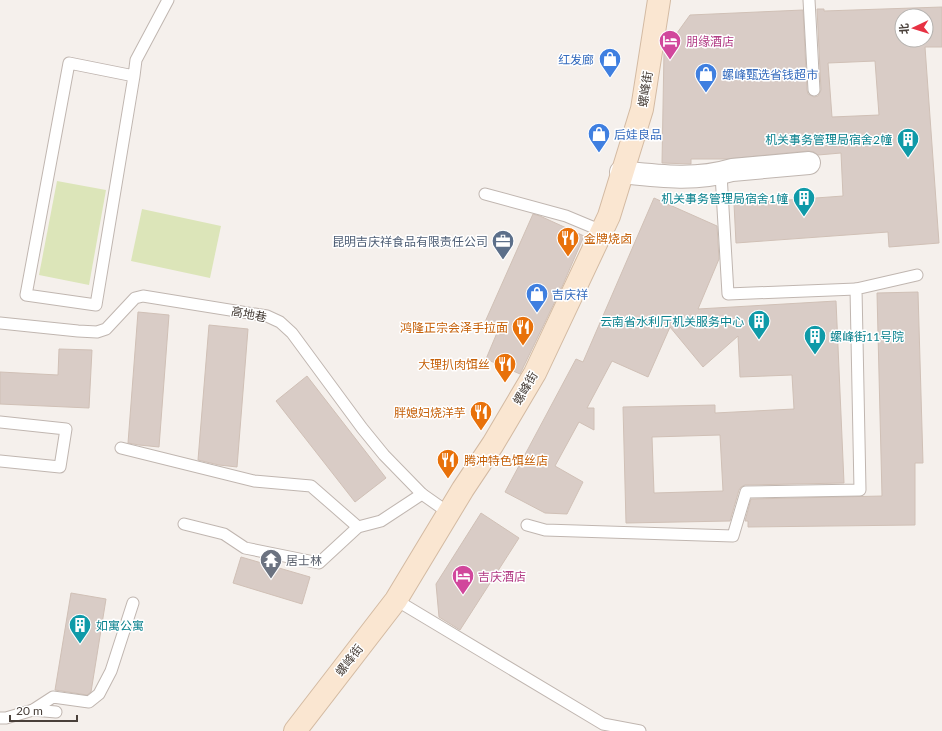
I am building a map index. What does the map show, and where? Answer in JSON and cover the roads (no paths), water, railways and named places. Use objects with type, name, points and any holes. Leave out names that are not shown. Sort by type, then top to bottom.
[{"type":"street","name":"螺峰街","points":[[294,731],[396,600],[448,513],[493,444],[535,373],[609,216],[642,109],[659,0]]},
{"type":"street","points":[[622,172],[662,177],[688,177],[721,174],[732,170],[810,163]]},
{"type":"lane","points":[[134,76],[69,63],[26,295],[96,305],[134,76],[136,60],[168,0]]},
{"type":"lane","points":[[809,0],[814,90]]},
{"type":"lane","points":[[721,174],[728,294],[856,289],[917,275]]},
{"type":"lane","points":[[485,194],[566,216],[602,231]]},
{"type":"lane","points":[[527,525],[544,530],[732,536],[746,492],[860,490],[856,289]]},
{"type":"lane","name":"高地巷","points":[[0,323],[98,332],[106,329],[136,298],[143,296],[267,316],[280,322],[292,333],[362,428],[384,455],[422,494],[448,513]]},
{"type":"lane","points":[[0,422],[66,429],[60,467],[0,461]]},
{"type":"lane","points":[[121,448],[254,481],[311,486],[358,527]]},
{"type":"lane","points":[[184,524],[224,534],[244,548],[319,563],[358,527],[381,521],[422,494]]},
{"type":"lane","points":[[396,600],[603,724],[640,731]]},
{"type":"lane","points":[[0,718],[6,718],[33,710],[53,697],[88,702],[99,694],[111,671],[133,603]]},
{"type":"lane","points":[[33,710],[56,712]]},
{"type":"place","name":"朋缘酒店","points":[[670,60]]},
{"type":"place","name":"红发廊","points":[[610,78]]},
{"type":"place","name":"螺峰甄选省钱超市","points":[[706,94]]},
{"type":"place","name":"后娃良品","points":[[599,154]]},
{"type":"place","name":"机关事务管理局宿舍2幢","points":[[908,158]]},
{"type":"place","name":"机关事务管理局宿舍1幢","points":[[804,218]]},
{"type":"place","name":"金牌烧卤","points":[[568,258]]},
{"type":"place","name":"昆明吉庆祥食品有限责任公司","points":[[503,260]]},
{"type":"place","name":"吉庆祥","points":[[537,314]]},
{"type":"place","name":"云南省水利厅机关服务中心","points":[[759,340]]},
{"type":"place","name":"鸿隆正宗会泽手拉面","points":[[523,346]]},
{"type":"place","name":"螺峰街11号院","points":[[815,356]]},
{"type":"place","name":"大理扒肉饵丝","points":[[505,384]]},
{"type":"place","name":"胖媳妇烧洋芋","points":[[481,432]]},
{"type":"place","name":"腾冲特色饵丝店","points":[[448,480]]},
{"type":"place","name":"居士林","points":[[271,580]]},
{"type":"place","name":"吉庆酒店","points":[[463,596]]},
{"type":"place","name":"如寓公寓","points":[[80,644]]}]
